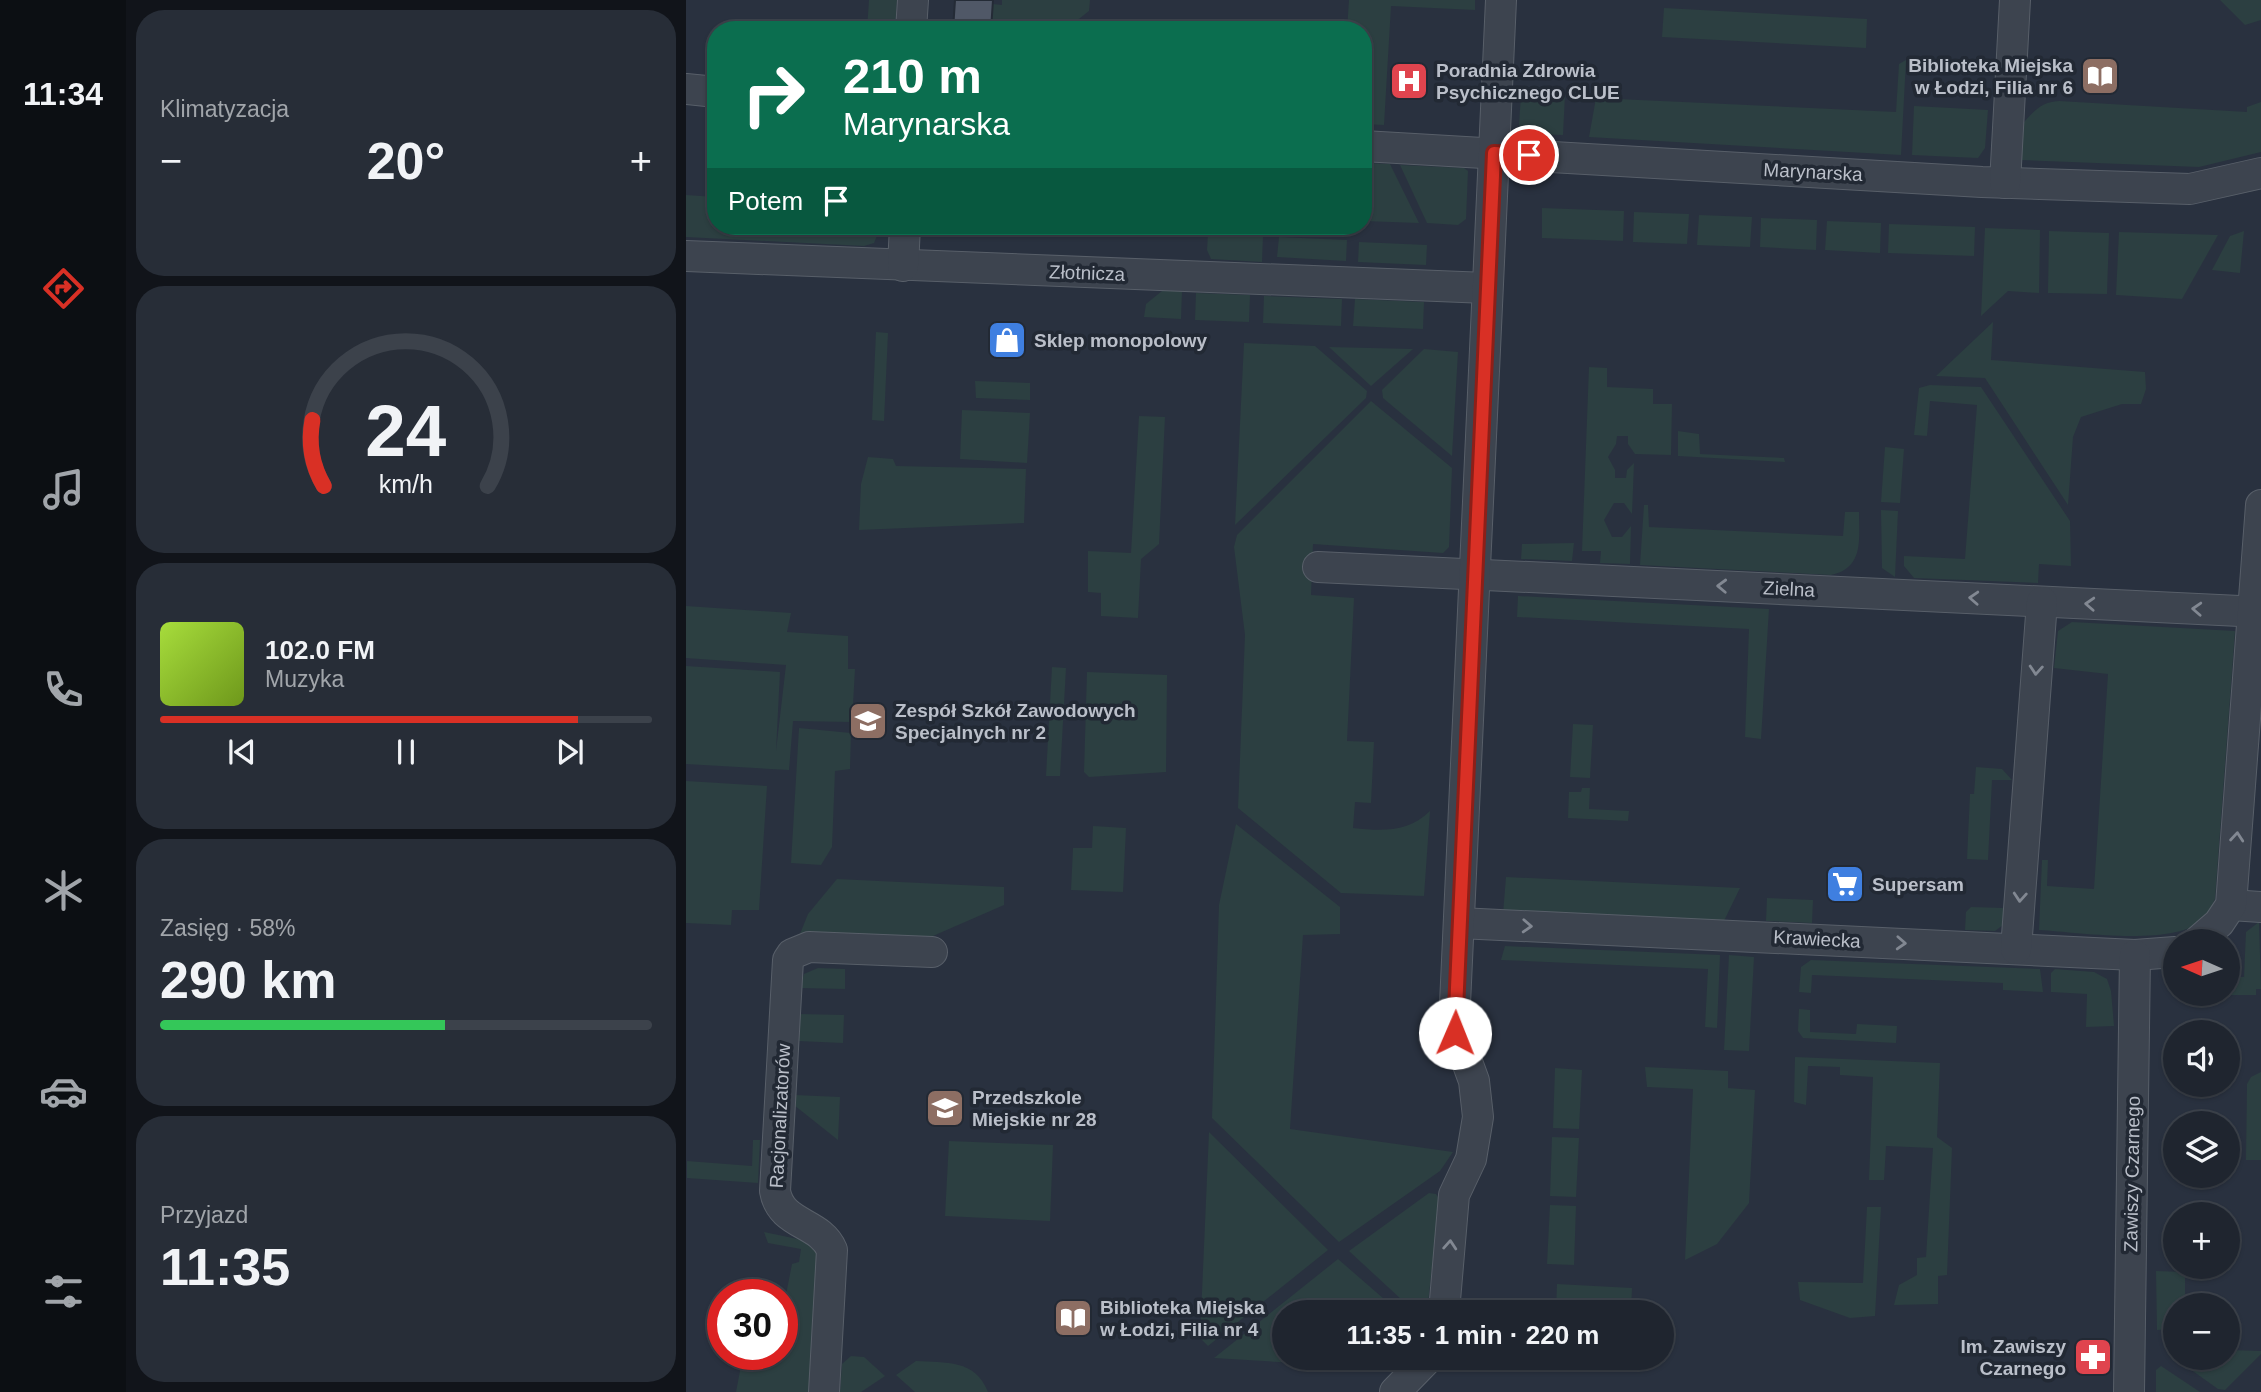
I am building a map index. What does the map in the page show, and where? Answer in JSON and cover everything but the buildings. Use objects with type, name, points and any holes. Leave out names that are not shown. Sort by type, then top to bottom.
[{"type":"street","points":[[912,21],[913,0]]},
{"type":"street","points":[[1445,1300],[1454,1195],[1471,1159],[1478,1117],[1474,1081],[1455,1033],[1501,0]]},
{"type":"street","points":[[2005,183],[2015,0]]},
{"type":"street","points":[[686,89],[707,91]]},
{"type":"street","name":"Marynarska","points":[[1372,146],[2005,183],[2190,189],[2261,173]]},
{"type":"street","points":[[903,266],[905,235]]},
{"type":"street","name":"Złotnicza","points":[[686,256],[1487,288]]},
{"type":"street","points":[[2212,929],[2231,905],[2258,612],[2261,505]]},
{"type":"street","name":"Zielna","points":[[1318,567],[2258,612]]},
{"type":"street","points":[[2016,949],[2042,602]]},
{"type":"street","points":[[2231,905],[2261,907]]},
{"type":"street","name":"Krawiecka","points":[[1459,923],[2134,956],[2163,953]]},
{"type":"street","name":"Racjonalizatorów","points":[[824,1392],[832,1250],[821,1233],[795,1221],[784,1211],[775,1191],[788,960],[792,954],[809,947],[932,952]]},
{"type":"street","name":"Zawiszy Czarnego","points":[[2129,1392],[2134,956]]},
{"type":"street","points":[[1395,1392],[1416,1370]]},
{"type":"shaded area","points":[[869,0],[897,0],[896,21],[868,21]]},
{"type":"shaded area","points":[[1002,0],[1090,0],[1089,11],[1076,21],[992,21],[993,4],[1002,5]]},
{"type":"shaded area","points":[[1349,0],[1475,0],[1475,10],[1391,6],[1384,125],[1372,124],[1372,21],[1348,21]]},
{"type":"shaded area","points":[[2220,0],[2261,0],[2261,20],[2245,25]]},
{"type":"shaded area","points":[[1664,8],[1867,19],[1866,48],[1662,37]]},
{"type":"shaded area","points":[[1906,60],[1901,155],[1589,137],[1596,98],[1896,112],[1899,64]]},
{"type":"shaded area","points":[[1521,94],[1565,95],[1563,135],[1530,134],[1519,125]]},
{"type":"shaded area","points":[[2059,101],[2247,112],[2247,107],[2261,102],[2261,152],[2199,167],[2021,160],[2017,130],[2040,107]]},
{"type":"shaded area","points":[[1914,106],[1988,110],[1985,148],[1978,158],[1912,155]]},
{"type":"shaded area","points":[[1372,163],[1390,164],[1419,223],[1372,221]]},
{"type":"shaded area","points":[[1400,165],[1464,168],[1468,171],[1466,219],[1458,225],[1427,223]]},
{"type":"shaded area","points":[[686,195],[707,196],[707,235],[877,235],[874,243],[864,246],[686,237]]},
{"type":"shaded area","points":[[1542,208],[1624,211],[1623,241],[1542,238]]},
{"type":"shaded area","points":[[1634,212],[1689,214],[1687,244],[1633,242]]},
{"type":"shaded area","points":[[1699,215],[1752,217],[1750,247],[1697,245]]},
{"type":"shaded area","points":[[1761,218],[1817,220],[1816,250],[1760,247]]},
{"type":"shaded area","points":[[1827,221],[1881,223],[1880,253],[1825,250]]},
{"type":"shaded area","points":[[1889,224],[1975,227],[1974,256],[1888,253]]},
{"type":"shaded area","points":[[1985,228],[2040,230],[2039,293],[2008,291],[1981,316]]},
{"type":"shaded area","points":[[2049,231],[2109,233],[2107,294],[2048,293]]},
{"type":"shaded area","points":[[2244,231],[2240,273],[2212,270],[2230,236]]},
{"type":"shaded area","points":[[2119,232],[2218,235],[2182,299],[2116,295]]},
{"type":"shaded area","points":[[1208,235],[1263,236],[1262,262],[1211,259],[1207,250]]},
{"type":"shaded area","points":[[1279,237],[1347,240],[1346,261],[1277,257]]},
{"type":"shaded area","points":[[1359,242],[1427,245],[1426,265],[1358,262]]},
{"type":"shaded area","points":[[1162,291],[1182,291],[1181,319],[1144,317],[1146,304]]},
{"type":"shaded area","points":[[1196,293],[1250,295],[1249,322],[1195,320]]},
{"type":"shaded area","points":[[1264,296],[1342,299],[1341,326],[1263,323]]},
{"type":"shaded area","points":[[1355,299],[1424,302],[1423,329],[1353,326]]},
{"type":"shaded area","points":[[1993,322],[1991,360],[2145,372],[2146,389],[2141,404],[2122,404],[2081,417],[2073,437],[2068,505],[1985,378],[1936,376]]},
{"type":"shaded area","points":[[876,332],[888,333],[884,421],[872,420]]},
{"type":"shaded area","points":[[1244,343],[1315,346],[1367,391],[1366,398],[1235,525]]},
{"type":"shaded area","points":[[1329,347],[1413,349],[1371,386]]},
{"type":"shaded area","points":[[1424,349],[1458,352],[1452,456],[1383,398],[1382,390]]},
{"type":"shaded area","points":[[1589,367],[1607,368],[1607,387],[1653,389],[1653,404],[1672,404],[1671,455],[1635,454],[1628,444],[1628,436],[1617,436],[1616,444],[1608,457],[1615,470],[1615,478],[1626,478],[1627,470],[1634,463],[1632,514],[1624,503],[1614,503],[1604,520],[1612,537],[1622,537],[1631,526],[1630,564],[1600,563],[1601,551],[1582,551]]},
{"type":"shaded area","points":[[975,381],[1030,383],[1030,400],[976,398]]},
{"type":"shaded area","points":[[1930,385],[1981,387],[2070,521],[2071,566],[2039,564],[2038,583],[1914,578],[1904,566],[1904,556],[1965,559],[1977,405],[1930,401],[1927,436],[1914,435],[1919,388]]},
{"type":"shaded area","points":[[1371,401],[1452,468],[1449,547],[1443,553],[1313,544],[1311,595],[1354,598],[1347,741],[1374,742],[1371,803],[1355,802],[1353,828],[1394,829],[1413,823],[1430,811],[1424,896],[1341,893],[1238,808],[1245,635],[1234,547],[1237,535]]},
{"type":"shaded area","points":[[962,410],[1030,413],[1027,463],[960,459]]},
{"type":"shaded area","points":[[1139,416],[1165,417],[1159,544],[1141,559],[1138,618],[1101,616],[1101,593],[1088,592],[1088,551],[1131,553]]},
{"type":"shaded area","points":[[1678,431],[1699,434],[1700,454],[1784,458],[1785,462],[1678,456]]},
{"type":"shaded area","points":[[1885,447],[1904,449],[1900,503],[1881,502]]},
{"type":"shaded area","points":[[868,457],[893,459],[896,466],[1026,469],[1024,523],[859,530],[861,484]]},
{"type":"shaded area","points":[[1644,505],[1648,505],[1649,527],[1843,536],[1845,512],[1859,512],[1859,542],[1849,566],[1831,575],[1640,565]]},
{"type":"shaded area","points":[[1881,510],[1898,511],[1895,577],[1882,568]]},
{"type":"shaded area","points":[[1574,543],[1572,561],[1521,559],[1522,544]]},
{"type":"shaded area","points":[[1518,596],[1769,609],[1761,739],[1745,737],[1749,629],[1517,617]]},
{"type":"shaded area","points":[[686,606],[791,613],[787,632],[848,636],[848,669],[855,669],[852,722],[793,721],[789,770],[686,764],[686,666],[780,672],[776,751],[786,665],[686,658]]},
{"type":"shaded area","points":[[2072,622],[2235,631],[2215,899],[2207,916],[2191,927],[2163,929],[2163,934],[2150,936],[2039,930],[2042,860],[2048,860],[2047,886],[2094,889],[2108,674],[2054,668],[2058,631]]},
{"type":"shaded area","points":[[1052,667],[1066,668],[1060,776],[1046,776]]},
{"type":"shaded area","points":[[1087,672],[1167,675],[1166,772],[1089,777],[1084,772]]},
{"type":"shaded area","points":[[1573,724],[1593,725],[1590,778],[1570,777]]},
{"type":"shaded area","points":[[799,728],[851,733],[850,769],[835,771],[832,847],[821,865],[791,863]]},
{"type":"shaded area","points":[[1976,767],[2002,769],[2012,780],[1992,780],[1988,860],[1967,859],[1970,794],[1974,794]]},
{"type":"shaded area","points":[[686,781],[767,786],[759,910],[732,910],[731,925],[686,923]]},
{"type":"shaded area","points":[[1582,788],[1590,788],[1589,809],[1629,811],[1628,821],[1568,818],[1569,792],[1581,792]]},
{"type":"shaded area","points":[[1236,824],[1340,907],[1340,934],[1303,935],[1290,1129],[1453,1152],[1440,1171],[1339,1242],[1212,1118],[1219,905]]},
{"type":"shaded area","points":[[1093,826],[1126,828],[1123,892],[1071,890],[1073,848],[1092,848]]},
{"type":"shaded area","points":[[1506,877],[1740,888],[1723,923],[1503,914]]},
{"type":"shaded area","points":[[837,879],[1004,887],[1004,905],[926,939],[800,934],[808,914]]},
{"type":"shaded area","points":[[1767,898],[1813,900],[1812,923],[1766,921]]},
{"type":"shaded area","points":[[1971,907],[2004,908],[2003,925],[1995,931],[1965,930],[1966,912]]},
{"type":"shaded area","points":[[2259,922],[2261,989],[2256,989],[2256,995],[2240,995],[2240,977],[2244,977],[2246,932]]},
{"type":"shaded area","points":[[1505,946],[1720,955],[1717,1028],[1705,1027],[1708,969],[1501,960]]},
{"type":"shaded area","points":[[1729,955],[1754,957],[1749,1051],[1724,1050]]},
{"type":"shaded area","points":[[1811,960],[2040,969],[2043,992],[2003,990],[2003,983],[1812,975],[1811,993],[1799,992],[1801,967]]},
{"type":"shaded area","points":[[818,968],[845,969],[845,989],[800,988],[804,974]]},
{"type":"shaded area","points":[[2055,969],[2094,972],[2107,979],[2111,991],[2114,1026],[2086,1027],[2087,994],[2051,992],[2051,973]]},
{"type":"shaded area","points":[[1799,1009],[1810,1010],[1810,1032],[1856,1034],[1857,1024],[1897,1026],[1896,1043],[1803,1038],[1798,1031]]},
{"type":"shaded area","points":[[799,1014],[844,1015],[843,1043],[798,1041]]},
{"type":"shaded area","points":[[1795,1057],[1940,1063],[1937,1137],[1952,1148],[1947,1275],[1938,1276],[1938,1304],[1894,1305],[1899,1285],[1917,1275],[1917,1258],[1926,1257],[1933,1148],[1886,1146],[1884,1180],[1869,1180],[1873,1077],[1840,1075],[1840,1067],[1808,1066],[1806,1105],[1794,1102]]},
{"type":"shaded area","points":[[1645,1067],[1728,1071],[1728,1088],[1755,1090],[1749,1203],[1717,1244],[1685,1260],[1693,1089],[1647,1087]]},
{"type":"shaded area","points":[[1555,1068],[1582,1070],[1579,1129],[1553,1128]]},
{"type":"shaded area","points":[[2261,1072],[2261,1160],[2246,1160],[2247,1084],[2251,1077]]},
{"type":"shaded area","points":[[795,1095],[840,1097],[838,1140],[794,1105]]},
{"type":"shaded area","points":[[1209,1132],[1328,1250],[1208,1346],[1200,1338]]},
{"type":"shaded area","points":[[1552,1137],[1579,1138],[1576,1197],[1550,1196]]},
{"type":"shaded area","points":[[753,1140],[760,1140],[758,1183],[687,1178],[687,1161],[752,1166]]},
{"type":"shaded area","points":[[949,1141],[1053,1145],[1050,1221],[945,1216]]},
{"type":"shaded area","points":[[1429,1193],[1436,1194],[1440,1200],[1428,1300],[1402,1300],[1349,1251]]},
{"type":"shaded area","points":[[1550,1205],[1576,1206],[1574,1265],[1547,1264]]},
{"type":"shaded area","points":[[1867,1207],[1881,1207],[1875,1316],[1850,1318],[1800,1300],[1798,1282],[1863,1283]]},
{"type":"shaded area","points":[[764,1232],[812,1242],[820,1248],[814,1392],[736,1392],[740,1370],[798,1370],[798,1279],[789,1279],[792,1264],[799,1262],[801,1249],[768,1243]]},
{"type":"shaded area","points":[[1338,1259],[1385,1300],[1287,1300]]},
{"type":"shaded area","points":[[2156,1271],[2163,1271],[2163,1279],[2185,1279],[2185,1293],[2163,1293],[2163,1330],[2157,1330]]},
{"type":"shaded area","points":[[1557,1284],[1632,1288],[1632,1300],[1556,1300]]},
{"type":"shaded area","points":[[1272,1312],[1272,1362],[1214,1358]]},
{"type":"shaded area","points":[[2240,1350],[2261,1351],[2225,1390],[2218,1389],[2191,1370],[2240,1370]]},
{"type":"shaded area","points":[[851,1356],[864,1357],[885,1376],[861,1392],[840,1392],[842,1364]]},
{"type":"shaded area","points":[[916,1361],[949,1363],[967,1368],[982,1381],[988,1392],[915,1392],[896,1375]]},
{"type":"shaded area","points":[[2161,1366],[2163,1370],[2200,1392],[2156,1392],[2156,1370]]},
{"type":"place","name":"Biblioteka Miejska w Łodzi, Filia nr 6","points":[[2100,76]]},
{"type":"place","name":"Poradnia Zdrowia Psychicznego CLUE","points":[[1409,81]]},
{"type":"place","name":"Sklep monopolowy","points":[[1007,340]]},
{"type":"place","name":"Zespół Szkół Zawodowych Specjalnych nr 2","points":[[868,721]]},
{"type":"place","name":"Supersam","points":[[1845,884]]},
{"type":"place","name":"Przedszkole Miejskie nr 28","points":[[945,1108]]},
{"type":"place","name":"Biblioteka Miejska w Łodzi, Filia nr 4","points":[[1073,1318]]},
{"type":"place","name":"Im. Zawiszy Czarnego","points":[[2093,1357]]},
{"type":"route","points":[[1455,1033],[1494,153],[1529,155]]}]
